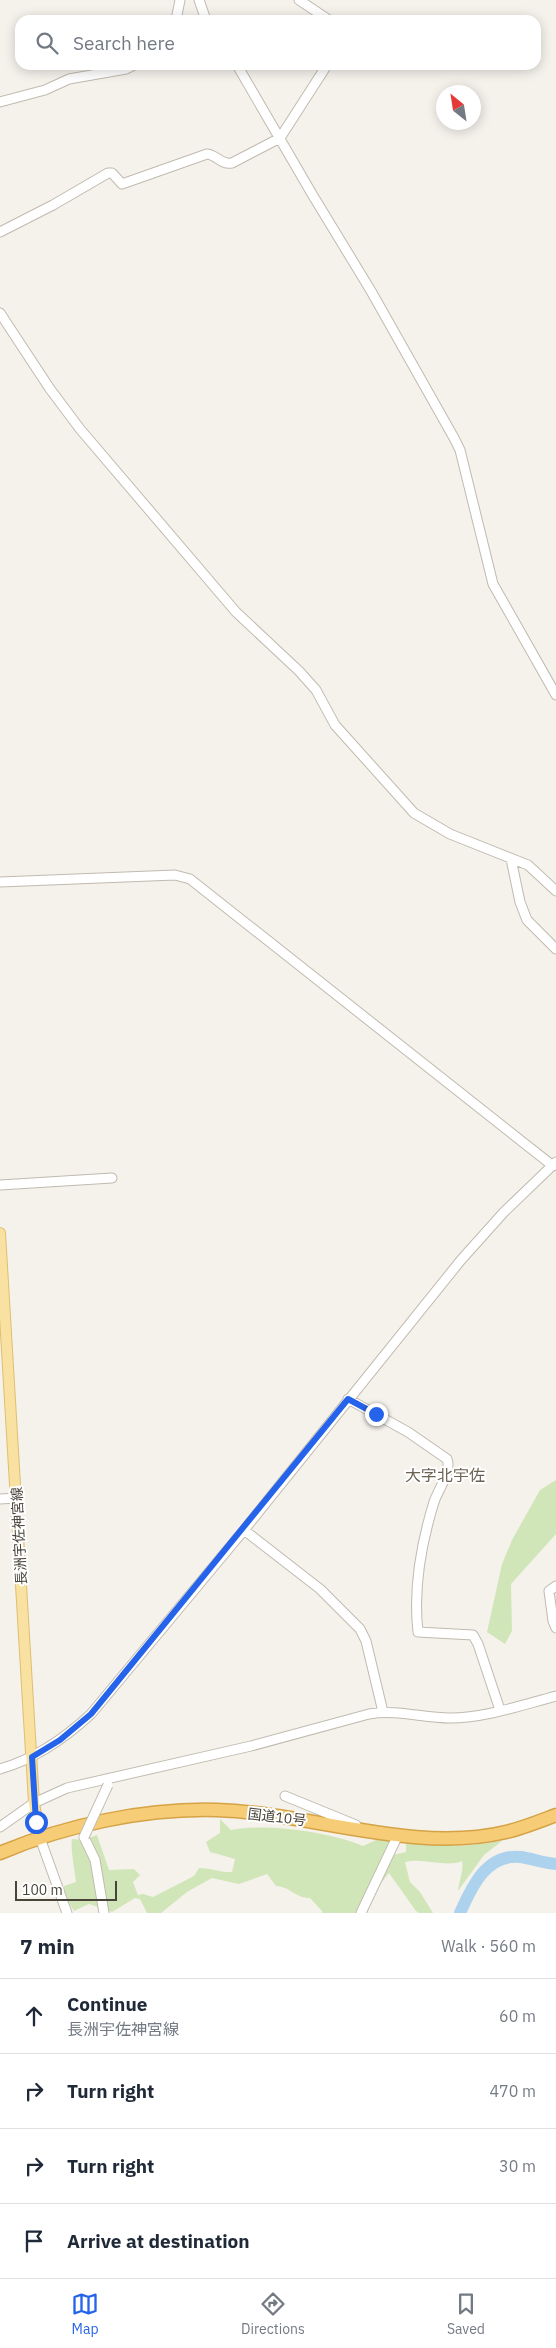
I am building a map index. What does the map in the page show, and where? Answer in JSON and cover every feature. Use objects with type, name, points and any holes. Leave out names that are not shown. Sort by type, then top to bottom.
[{"type":"highway","name":"国道10号","points":[[0,1853],[40,1838],[137,1815],[202,1810],[278,1816],[398,1835],[439,1838],[496,1834],[556,1815]]},
{"type":"main road","name":"長洲宇佐神宮線","points":[[0,1233],[34,1803],[40,1838]]},
{"type":"street","points":[[177,15],[180,0]]},
{"type":"street","points":[[199,0],[204,15]]},
{"type":"street","points":[[299,0],[322,15]]},
{"type":"street","points":[[0,102],[45,90],[69,79],[118,70]]},
{"type":"street","points":[[241,70],[371,290],[454,438],[460,450],[493,584],[556,695]]},
{"type":"street","points":[[0,232],[53,206],[108,173],[112,173],[122,184],[207,154],[229,164],[280,138],[324,70]]},
{"type":"street","points":[[0,313],[54,396],[80,429],[236,612],[310,683],[335,725],[400,799],[414,813],[440,829],[534,869],[556,891]]},
{"type":"street","points":[[511,858],[520,902],[527,920],[556,949]]},
{"type":"street","points":[[0,882],[176,876],[194,880],[554,1164],[487,1230],[348,1399],[244,1530],[91,1714],[66,1736],[32,1757],[0,1769]]},
{"type":"street","points":[[0,1185],[112,1178]]},
{"type":"street","points":[[348,1399],[408,1432],[447,1459],[449,1466],[434,1503],[419,1569],[416,1600],[418,1632],[473,1635],[478,1644],[500,1710]]},
{"type":"street","points":[[0,1499],[17,1498]]},
{"type":"street","points":[[244,1530],[320,1589],[360,1629],[366,1641],[383,1712]]},
{"type":"street","points":[[556,1586],[548,1591],[553,1622],[556,1628]]},
{"type":"street","points":[[0,1827],[34,1803],[67,1788],[111,1781],[383,1712],[449,1718],[468,1717],[556,1696]]},
{"type":"street","points":[[104,1913],[98,1890],[95,1860],[84,1837],[111,1781]]},
{"type":"street","points":[[285,1796],[366,1829]]},
{"type":"street","points":[[362,1913],[398,1835]]},
{"type":"street","points":[[40,1838],[66,1913]]},
{"type":"green space","points":[[556,1480],[556,1534],[511,1584],[512,1631],[505,1644],[487,1632],[502,1564],[512,1540],[540,1490]]},
{"type":"green space","points":[[220,1819],[231,1830],[279,1828],[298,1830],[333,1837],[363,1846],[378,1839],[394,1842],[393,1855],[406,1852],[406,1843],[462,1846],[502,1841],[484,1855],[458,1891],[462,1861],[455,1863],[405,1862],[410,1882],[420,1892],[433,1913],[419,1913],[416,1911],[389,1873],[357,1913],[322,1913],[310,1898],[305,1898],[286,1888],[276,1886],[267,1874],[239,1884],[212,1878],[187,1892],[161,1913],[147,1913],[140,1899],[135,1898],[112,1912],[89,1904],[74,1911],[64,1895],[64,1886],[76,1882],[72,1839],[84,1840],[97,1835],[109,1870],[134,1869],[140,1875],[133,1882],[138,1895],[143,1894],[153,1897],[194,1876],[199,1868],[232,1872],[235,1859],[210,1852],[206,1842],[220,1833]]},
{"type":"waterway","points":[[460,1913],[482,1873],[499,1860],[509,1857],[521,1857],[556,1864]]},
{"type":"district","name":"大字北宇佐","points":[[445,1475]]},
{"type":"route","points":[[36,1822],[32,1757],[60,1740],[91,1714],[244,1530],[348,1399],[376,1414]]}]
